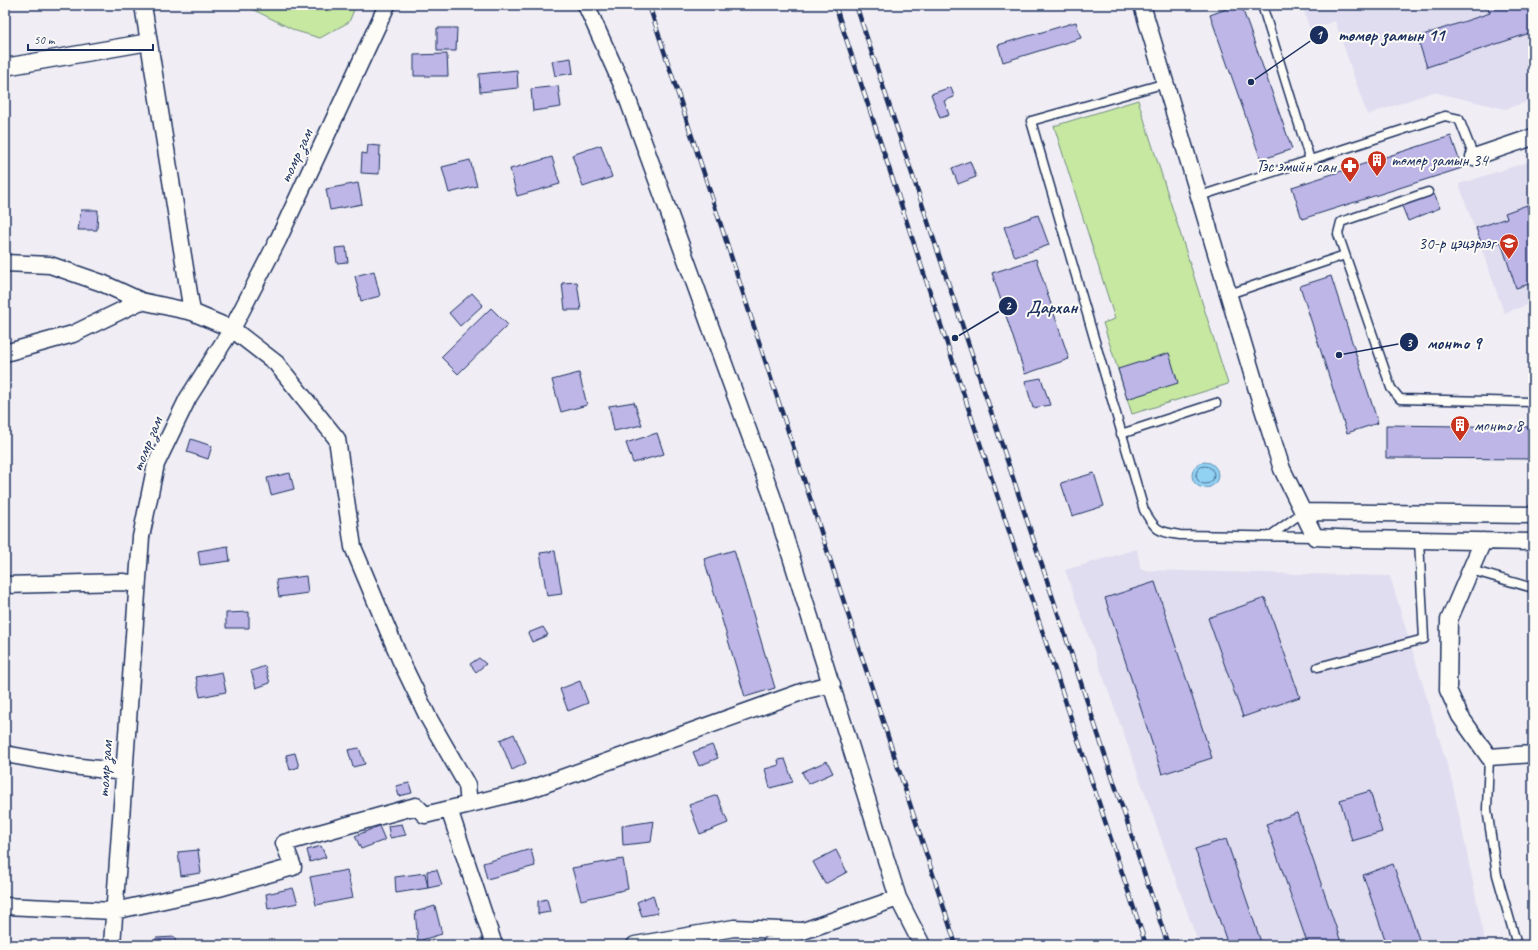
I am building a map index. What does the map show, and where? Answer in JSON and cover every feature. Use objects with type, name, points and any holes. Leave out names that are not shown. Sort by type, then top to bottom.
[{"type":"street","points":[[142,5],[192,312]]},
{"type":"street","name":"томр зам","points":[[112,945],[141,537],[156,464],[188,398],[232,329],[278,240],[387,5]]},
{"type":"street","points":[[586,5],[624,89],[772,496],[898,898],[922,945]]},
{"type":"street","points":[[1142,5],[1282,469],[1315,537],[1533,542]]},
{"type":"street","points":[[5,67],[149,42]]},
{"type":"street","points":[[1474,157],[1533,137]]},
{"type":"street","points":[[5,263],[50,265],[102,283],[141,301],[192,312],[232,329],[276,363],[337,439],[353,547],[400,659],[428,717],[467,786],[469,804]]},
{"type":"street","points":[[5,353],[73,334],[141,301]]},
{"type":"street","points":[[1303,512],[1533,515]]},
{"type":"street","points":[[1483,541],[1449,620],[1448,690],[1460,716],[1489,757],[1533,754]]},
{"type":"street","points":[[5,585],[123,582],[137,584]]},
{"type":"street","points":[[5,906],[114,911],[219,888],[293,867],[284,843],[416,806],[425,815],[531,789],[807,690],[832,684]]},
{"type":"street","points":[[5,754],[72,766],[124,772]]},
{"type":"street","points":[[449,809],[494,945]]},
{"type":"street","points":[[770,945],[803,931],[898,898]]},
{"type":"street","points":[[635,945],[734,928],[803,931]]},
{"type":"lane","points":[[1262,5],[1310,160]]},
{"type":"lane","points":[[1166,83],[1031,121],[1144,510],[1152,525],[1164,533],[1180,535],[1315,537]]},
{"type":"lane","points":[[1200,196],[1445,116],[1459,119],[1474,157]]},
{"type":"lane","points":[[1428,192],[1341,222],[1338,234],[1391,388],[1400,399],[1533,402]]},
{"type":"lane","points":[[1229,294],[1345,255]]},
{"type":"lane","points":[[1121,434],[1216,403]]},
{"type":"lane","points":[[1270,536],[1303,512]]},
{"type":"lane","points":[[1318,668],[1424,639],[1419,540]]},
{"type":"lane","points":[[1471,570],[1533,588]]},
{"type":"lane","points":[[1489,757],[1487,809],[1497,875],[1517,945]]},
{"type":"shaded area","points":[[1302,5],[1533,5],[1533,100],[1505,109],[1433,92],[1367,115],[1335,21],[1310,30]]},
{"type":"shaded area","name":"30-р цэцэрлэг","points":[[1533,160],[1533,303],[1504,313],[1459,184]]},
{"type":"shaded area","points":[[1137,549],[1141,570],[1390,576],[1452,781],[1486,945],[1199,945],[1065,570]]},
{"type":"green space","points":[[246,5],[356,5],[349,22],[320,38],[296,31]]},
{"type":"green space","points":[[1138,100],[1228,384],[1132,414],[1103,323],[1115,319],[1054,126]]},
{"type":"water","points":[[1205,462],[1214,466],[1218,475],[1214,484],[1205,488],[1196,484],[1192,475],[1196,466]]},
{"type":"building","points":[[1237,5],[1241,5],[1292,149],[1261,160],[1210,15]]},
{"type":"building","points":[[1487,5],[1533,5],[1533,32],[1427,67],[1417,37],[1490,13]]},
{"type":"building","points":[[1076,22],[1081,38],[1003,62],[998,45]]},
{"type":"building","points":[[437,28],[457,28],[456,51],[437,51]]},
{"type":"building","points":[[447,54],[448,76],[414,76],[414,55]]},
{"type":"building","points":[[571,58],[573,73],[555,76],[552,61]]},
{"type":"building","points":[[517,70],[518,88],[480,92],[479,74]]},
{"type":"building","points":[[558,86],[561,107],[533,111],[531,89]]},
{"type":"building","points":[[951,87],[954,97],[944,101],[949,115],[940,118],[931,94]]},
{"type":"building","name":"төмөр замын 34","points":[[1451,136],[1462,168],[1302,219],[1292,187]]},
{"type":"building","points":[[368,145],[380,146],[379,174],[361,173],[362,153],[367,154]]},
{"type":"building","points":[[601,145],[612,177],[583,187],[572,155]]},
{"type":"building","points":[[552,157],[560,184],[517,196],[510,169]]},
{"type":"building","points":[[470,160],[477,186],[449,193],[442,167]]},
{"type":"building","points":[[970,161],[976,177],[958,184],[952,168]]},
{"type":"building","points":[[358,183],[362,204],[330,210],[326,189]]},
{"type":"building","points":[[1434,194],[1440,208],[1408,221],[1402,206]]},
{"type":"building","name":"30-р цэцэрлэг","points":[[1527,205],[1528,210],[1533,209],[1533,283],[1516,288],[1501,242],[1483,248],[1476,228],[1507,218],[1505,213]]},
{"type":"building","points":[[81,210],[98,210],[97,230],[78,230]]},
{"type":"building","points":[[1038,215],[1049,245],[1015,257],[1004,227]]},
{"type":"building","points":[[346,247],[348,262],[337,263],[335,248]]},
{"type":"building","points":[[1036,259],[1069,359],[1025,374],[992,273]]},
{"type":"building","points":[[374,271],[380,296],[361,301],[355,276]]},
{"type":"building","points":[[1331,276],[1378,423],[1347,433],[1300,286]]},
{"type":"building","points":[[577,282],[581,310],[565,310],[562,283]]},
{"type":"building","points":[[472,293],[483,305],[460,326],[449,313]]},
{"type":"building","points":[[491,308],[508,325],[458,374],[441,357]]},
{"type":"building","points":[[1169,353],[1178,383],[1127,399],[1118,369]]},
{"type":"building","points":[[579,373],[587,405],[561,412],[552,380]]},
{"type":"building","points":[[1041,378],[1050,405],[1033,408],[1025,381]]},
{"type":"building","points":[[634,402],[642,425],[614,431],[609,406]]},
{"type":"building","name":"монто 8","points":[[1386,425],[1533,427],[1533,459],[1386,458]]},
{"type":"building","points":[[657,433],[664,454],[633,463],[626,443]]},
{"type":"building","points":[[191,439],[212,446],[208,459],[187,452]]},
{"type":"building","points":[[290,473],[294,489],[271,495],[267,478]]},
{"type":"building","points":[[1094,473],[1104,506],[1072,516],[1061,483]]},
{"type":"building","points":[[228,546],[230,561],[200,565],[198,551]]},
{"type":"building","points":[[734,550],[775,688],[745,697],[704,559]]},
{"type":"building","points":[[555,551],[562,594],[547,596],[540,553]]},
{"type":"building","points":[[306,576],[308,593],[279,597],[276,580]]},
{"type":"building","points":[[1155,582],[1212,758],[1162,774],[1105,598]]},
{"type":"building","points":[[1265,598],[1300,697],[1243,717],[1208,618]]},
{"type":"building","points":[[249,612],[249,628],[226,628],[226,613]]},
{"type":"building","points":[[543,627],[548,635],[532,642],[528,633]]},
{"type":"building","points":[[479,658],[486,664],[476,672],[470,664]]},
{"type":"building","points":[[265,666],[270,683],[256,688],[251,671]]},
{"type":"building","points":[[222,672],[226,692],[200,697],[196,677]]},
{"type":"building","points":[[580,681],[588,703],[568,711],[560,689]]},
{"type":"building","points":[[514,734],[526,763],[512,770],[500,740]]},
{"type":"building","points":[[712,745],[718,758],[699,766],[693,752]]},
{"type":"building","points":[[359,748],[365,764],[353,767],[348,750]]},
{"type":"building","points":[[295,753],[299,767],[290,770],[286,755]]},
{"type":"building","points":[[785,759],[793,782],[770,788],[765,769],[779,765],[778,760]]},
{"type":"building","points":[[827,761],[833,773],[808,784],[802,772]]},
{"type":"building","points":[[409,783],[412,793],[399,796],[396,786]]},
{"type":"building","points":[[1370,791],[1382,832],[1352,841],[1340,800]]},
{"type":"building","points":[[717,795],[728,823],[700,834],[689,805]]},
{"type":"building","points":[[1297,813],[1342,945],[1308,945],[1266,824]]},
{"type":"building","points":[[654,821],[651,842],[623,845],[622,826]]},
{"type":"building","points":[[402,824],[406,835],[390,838],[388,826]]},
{"type":"building","points":[[379,826],[385,840],[361,849],[355,836]]},
{"type":"building","points":[[1226,839],[1262,945],[1228,945],[1195,849]]},
{"type":"building","points":[[321,846],[326,857],[310,862],[307,850]]},
{"type":"building","points":[[531,849],[535,866],[487,879],[483,863]]},
{"type":"building","points":[[198,850],[201,873],[181,876],[178,852]]},
{"type":"building","points":[[836,850],[847,872],[825,884],[813,862]]},
{"type":"building","points":[[623,859],[628,889],[581,900],[572,868]]},
{"type":"building","points":[[1393,864],[1421,945],[1387,945],[1363,875]]},
{"type":"building","points":[[347,870],[353,898],[316,905],[310,877]]},
{"type":"building","points":[[437,870],[442,885],[428,888],[427,871]]},
{"type":"building","points":[[425,873],[428,888],[396,893],[395,877]]},
{"type":"building","points":[[293,888],[298,903],[268,909],[266,894]]},
{"type":"building","points":[[653,895],[658,913],[642,916],[637,902]]},
{"type":"building","points":[[547,899],[550,912],[538,914],[538,901]]},
{"type":"building","points":[[435,906],[442,934],[418,941],[415,912]]},
{"type":"building","points":[[175,937],[176,945],[156,945],[156,938]]},
{"type":"railway","points":[[649,5],[956,945]]},
{"type":"railway","points":[[835,5],[1146,945]]},
{"type":"railway","points":[[856,5],[1168,945]]},
{"type":"place","name":"төмөр замын 11","points":[[1251,82]]},
{"type":"place","name":"төмөр замын 34","points":[[1377,177]]},
{"type":"place","name":"Тэс эмийн сан","points":[[1350,183]]},
{"type":"place","name":"30-р цэцэрлэг","points":[[1509,260]]},
{"type":"place","name":"Дархан","points":[[955,338]]},
{"type":"place","name":"монто 9","points":[[1339,355]]},
{"type":"place","name":"монто 8","points":[[1460,442]]}]
